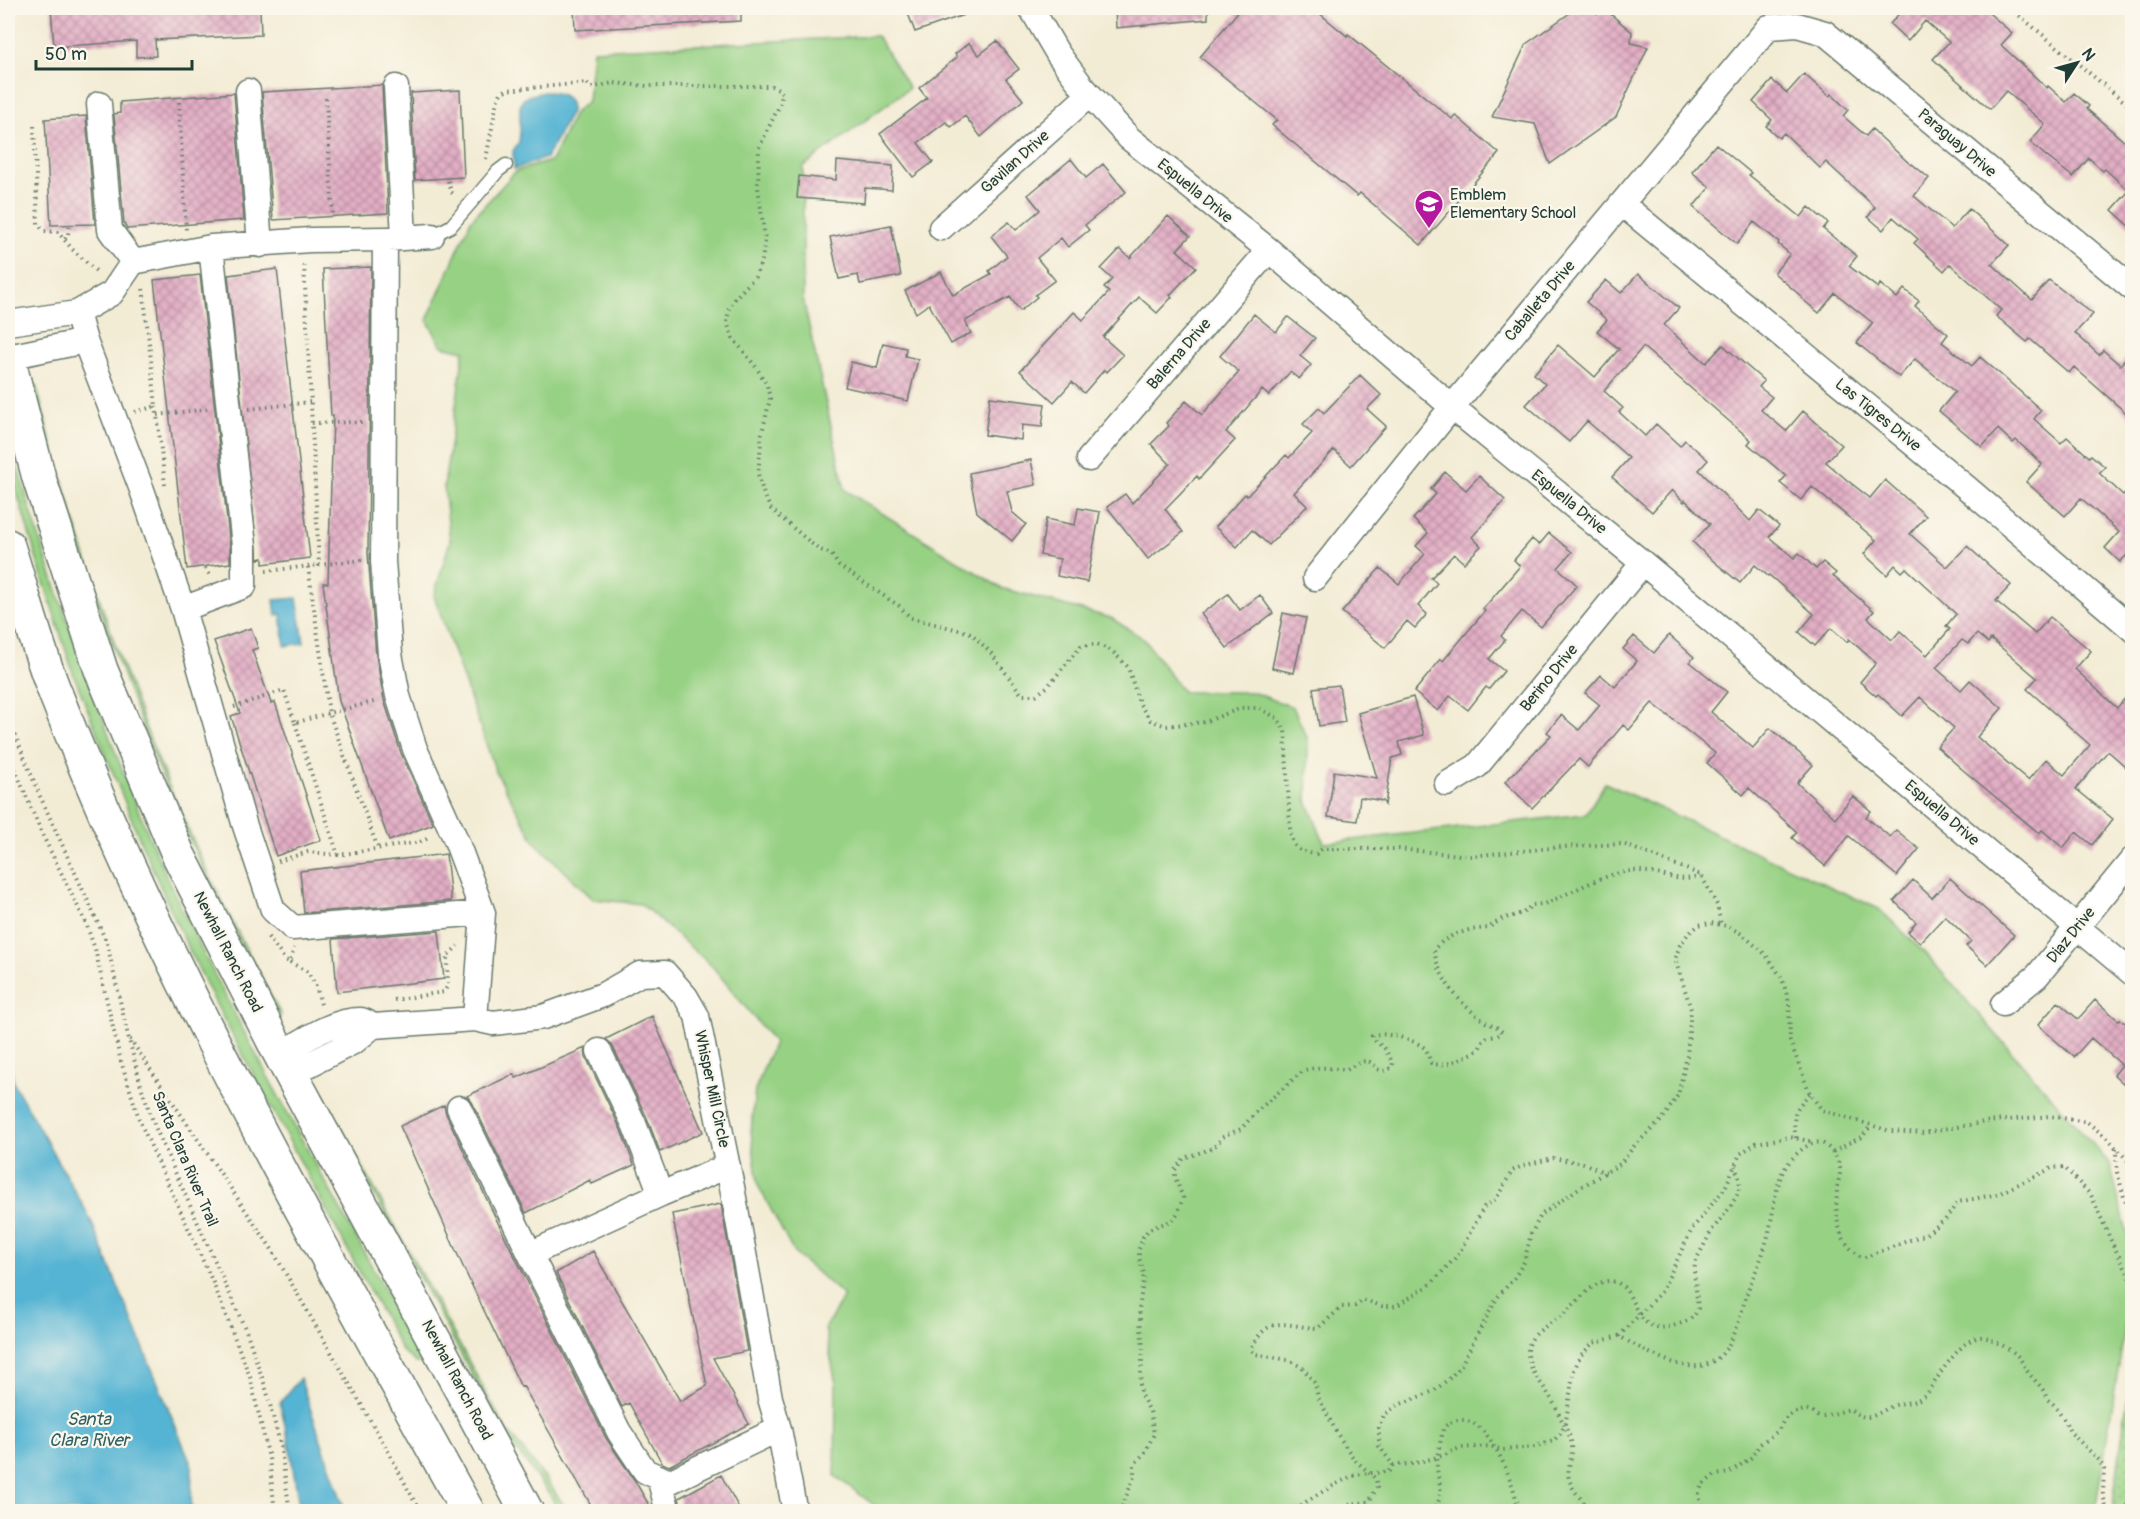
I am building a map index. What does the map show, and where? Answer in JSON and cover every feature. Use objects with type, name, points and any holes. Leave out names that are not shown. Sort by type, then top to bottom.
[{"type":"main road","name":"Newhall Ranch Road","points":[[8,357],[39,477],[101,670],[178,854],[286,1064],[527,1512]]},
{"type":"main road","points":[[8,546],[53,688],[132,875],[234,1083],[468,1512]]},
{"type":"street","name":"Espuella Drive","points":[[1031,8],[1058,54],[1089,95],[1129,138],[1269,250],[1452,407],[1643,562],[2133,973]]},
{"type":"street","name":"Paraguay Drive","points":[[1769,27],[1797,25],[1825,33],[2133,288]]},
{"type":"street","name":"Caballeta Drive","points":[[1315,578],[1452,407],[1769,27]]},
{"type":"street","points":[[396,87],[394,238],[384,422],[382,561],[390,654],[398,696],[415,749],[451,827],[483,913],[475,1019]]},
{"type":"street","points":[[248,91],[260,245]]},
{"type":"street","name":"Gavilan Drive","points":[[941,228],[1089,95]]},
{"type":"street","points":[[99,104],[110,230],[137,272]]},
{"type":"street","name":"Las Tigres Drive","points":[[1622,204],[2133,628]]},
{"type":"street","points":[[8,323],[77,313],[112,293],[137,272],[211,247],[310,240],[432,236]]},
{"type":"street","points":[[183,609],[244,586],[244,546],[211,247]]},
{"type":"street","name":"Balerna Drive","points":[[1089,459],[1269,250]]},
{"type":"street","points":[[77,313],[85,341],[142,490],[183,609],[244,823],[273,910],[293,928],[483,913]]},
{"type":"street","points":[[8,357],[85,341]]},
{"type":"street","name":"Berino Drive","points":[[1447,784],[1478,766],[1643,562]]},
{"type":"street","name":"Diaz Drive","points":[[2003,1004],[2037,976],[2133,860]]},
{"type":"street","name":"Whisper Mill Circle","points":[[286,1064],[355,1041],[373,1026],[475,1019],[493,1023],[543,1017],[603,995],[640,974],[665,973],[686,997],[698,1016],[770,1398],[779,1430],[795,1512]]},
{"type":"street","points":[[599,1051],[634,1124],[661,1194]]},
{"type":"street","points":[[459,1108],[619,1432],[645,1471],[669,1482],[779,1430]]},
{"type":"street","points":[[530,1254],[728,1166]]},
{"type":"street","points":[[658,1477],[668,1512]]},
{"type":"lane","points":[[432,236],[451,226],[498,171],[506,165]]},
{"type":"path","points":[[2010,8],[2133,108]]},
{"type":"path","points":[[485,162],[496,101],[506,90],[587,83],[591,88],[613,83],[646,86],[771,86],[779,89],[782,93],[781,102],[759,148],[758,187],[765,240],[762,261],[755,277],[736,297],[729,309],[727,322],[732,337],[767,385],[770,399],[762,433],[758,474],[771,509],[818,549],[831,554],[839,566],[899,606],[911,618],[971,633],[992,653],[1022,695],[1036,694],[1047,687],[1082,646],[1097,644],[1112,651],[1128,667],[1139,703],[1150,720],[1166,726],[1205,722],[1241,708],[1258,708],[1277,718],[1285,730],[1292,843],[1307,853],[1316,854],[1322,849],[1397,849],[1471,856],[1561,847],[1623,844],[1701,875],[1717,905],[1721,925]]},
{"type":"path","points":[[326,98],[333,222]]},
{"type":"path","points":[[180,102],[186,230]]},
{"type":"path","points":[[34,126],[38,224],[44,231],[58,232],[72,249],[96,271]]},
{"type":"path","points":[[448,181],[451,192],[459,199]]},
{"type":"path","points":[[65,238],[69,227]]},
{"type":"path","points":[[304,265],[319,565]]},
{"type":"path","points":[[137,272],[158,415],[166,492]]},
{"type":"path","points":[[245,409],[311,402]]},
{"type":"path","points":[[131,413],[156,406]]},
{"type":"path","points":[[158,415],[216,408]]},
{"type":"path","points":[[312,423],[384,422]]},
{"type":"path","points":[[263,571],[355,560],[382,561]]},
{"type":"path","points":[[308,567],[329,713],[378,849]]},
{"type":"path","points":[[213,714],[284,690],[338,855]]},
{"type":"path","points":[[295,723],[398,696]]},
{"type":"path","name":"Santa Clara River Trail","points":[[8,718],[40,796],[107,943],[142,1089],[156,1127],[247,1333],[267,1392],[280,1444],[290,1512]]},
{"type":"path","points":[[8,753],[42,834],[84,921],[94,949],[120,1058],[140,1122],[214,1285],[246,1368],[269,1458],[276,1512]]},
{"type":"path","points":[[276,861],[308,852],[338,855],[420,842],[451,827]]},
{"type":"path","points":[[1120,1512],[1134,1477],[1134,1465],[1145,1452],[1154,1434],[1150,1411],[1142,1397],[1140,1384],[1143,1348],[1139,1310],[1143,1274],[1138,1258],[1139,1249],[1149,1229],[1164,1225],[1177,1214],[1183,1198],[1175,1177],[1175,1170],[1184,1158],[1213,1148],[1225,1136],[1241,1129],[1256,1112],[1303,1071],[1311,1068],[1334,1067],[1347,1070],[1359,1062],[1368,1061],[1383,1071],[1392,1068],[1393,1064],[1385,1049],[1373,1040],[1372,1036],[1377,1033],[1397,1035],[1420,1045],[1425,1048],[1431,1063],[1438,1066],[1449,1064],[1479,1050],[1483,1040],[1488,1036],[1499,1036],[1502,1033],[1497,1026],[1487,1023],[1476,1015],[1443,979],[1434,949],[1453,935],[1488,928],[1502,919],[1522,913],[1532,905],[1544,904],[1613,874],[1634,870],[1690,880],[1701,875]]},
{"type":"path","points":[[1393,1465],[1379,1446],[1379,1428],[1384,1415],[1398,1405],[1434,1391],[1450,1377],[1461,1365],[1497,1298],[1524,1262],[1531,1234],[1541,1215],[1579,1188],[1620,1164],[1635,1145],[1662,1120],[1678,1095],[1687,1056],[1691,1009],[1675,959],[1680,945],[1688,934],[1700,925],[1710,923],[1721,925],[1742,934],[1766,955],[1782,978],[1789,1002],[1791,1041],[1810,1094],[1822,1110],[1890,1131],[1924,1133],[1985,1122],[2050,1116],[2087,1122],[2133,1165]]},
{"type":"path","points":[[390,1001],[444,992],[448,985],[447,956],[462,941]]},
{"type":"path","points":[[290,962],[308,972],[316,986],[323,1012]]},
{"type":"path","points":[[128,1036],[272,1248],[388,1451],[420,1512]]},
{"type":"path","points":[[1796,1138],[1793,1122],[1796,1109],[1810,1094]]},
{"type":"path","points":[[1833,1152],[1863,1136],[1871,1125]]},
{"type":"path","points":[[1393,1465],[1412,1464],[1459,1448],[1490,1446],[1502,1450],[1534,1447],[1553,1441],[1565,1425],[1574,1373],[1580,1356],[1593,1343],[1619,1336],[1662,1291],[1692,1228],[1725,1188],[1740,1154],[1756,1143],[1790,1137],[1820,1143],[1833,1152],[1840,1168],[1837,1224],[1845,1243],[1863,1258],[1926,1233],[1945,1220],[1958,1202],[1998,1194],[2052,1168],[2064,1167],[2091,1195],[2133,1281]]},
{"type":"path","points":[[1619,1336],[1667,1361],[1697,1366],[1712,1362],[1727,1348],[1767,1242],[1781,1174],[1800,1150],[1811,1144],[1820,1143]]},
{"type":"path","points":[[2115,1147],[2117,1172],[2133,1225]]},
{"type":"path","points":[[1340,1512],[1348,1504],[1369,1502],[1377,1487],[1376,1479],[1354,1459],[1338,1435],[1318,1397],[1315,1383],[1302,1367],[1288,1360],[1255,1354],[1251,1349],[1256,1340],[1269,1326],[1280,1323],[1304,1328],[1318,1328],[1342,1307],[1355,1306],[1364,1300],[1382,1306],[1396,1306],[1431,1284],[1458,1255],[1484,1207],[1496,1199],[1512,1171],[1522,1166],[1553,1158],[1583,1163],[1607,1173]]},
{"type":"path","points":[[1592,1512],[1570,1482],[1569,1467],[1572,1445],[1565,1425],[1530,1363],[1528,1352],[1534,1336],[1544,1326],[1564,1314],[1594,1286],[1602,1282],[1616,1282],[1622,1286],[1647,1324],[1660,1329],[1687,1322],[1696,1314],[1698,1301],[1694,1271],[1696,1260],[1712,1230],[1731,1206],[1739,1191],[1740,1181],[1735,1166]]},
{"type":"path","points":[[1702,1512],[1699,1493],[1702,1485],[1715,1475],[1729,1473],[1752,1457],[1760,1444],[1779,1431],[1784,1420],[1793,1413],[1804,1410],[1823,1417],[1850,1409],[1858,1416],[1871,1417],[1893,1406],[1913,1403],[1928,1392],[1962,1346],[1981,1337],[1998,1344],[2020,1358],[2031,1378],[2044,1390],[2047,1399],[2065,1421],[2070,1432],[2099,1460],[2104,1469],[2103,1494],[2107,1512]]},
{"type":"path","points":[[1432,1512],[1439,1502],[1441,1492],[1437,1464],[1443,1429],[1455,1420],[1462,1419],[1480,1427],[1495,1448],[1513,1490],[1519,1512]]},
{"type":"path","points":[[1291,1512],[1351,1477],[1389,1471],[1393,1465]]},
{"type":"path","points":[[2127,1512],[2133,1473]]},
{"type":"green space","points":[[877,36],[909,88],[803,167],[803,299],[845,490],[1001,588],[1111,618],[1144,639],[1183,692],[1252,692],[1293,707],[1308,740],[1307,801],[1324,843],[1586,814],[1605,783],[1879,909],[1923,951],[2110,1164],[2132,1252],[2132,1285],[2095,1511],[882,1511],[835,1476],[836,1384],[825,1329],[844,1296],[794,1253],[758,1185],[751,1131],[755,1090],[774,1042],[712,966],[641,904],[593,899],[535,842],[496,772],[434,596],[450,541],[444,486],[464,351],[442,346],[427,320],[471,220],[516,171],[551,161],[575,112],[588,101],[593,50]]},
{"type":"green space","points":[[33,385],[36,385],[60,473],[101,603],[161,768],[227,911],[281,1015],[279,1017],[227,918],[172,801],[148,743],[105,625],[67,505]]},
{"type":"green space","points":[[8,429],[33,519],[84,668],[123,772],[166,875],[252,1046],[422,1357],[420,1362],[416,1363],[402,1351],[221,1014],[181,933],[142,845],[73,673],[8,462]]},
{"type":"green space","points":[[324,1096],[504,1426],[568,1511],[559,1511],[550,1495],[503,1432],[322,1098]]},
{"type":"green space","points":[[2132,1376],[2132,1511],[2112,1511],[2125,1415]]},
{"type":"water","points":[[544,92],[555,93],[567,98],[571,112],[546,158],[514,169],[513,151],[519,142],[520,107],[528,96]]},
{"type":"water","points":[[297,598],[304,643],[285,646],[281,614],[276,615],[274,600]]},
{"type":"water","name":"Santa Clara River","points":[[8,1053],[14,1084],[89,1216],[192,1466],[191,1511],[8,1511]]},
{"type":"water","points":[[300,1378],[346,1511],[300,1511],[280,1403]]},
{"type":"building","points":[[51,8],[260,8],[261,35],[155,40],[156,56],[136,57],[136,41],[54,47]]},
{"type":"building","points":[[574,8],[741,8],[741,21],[575,30]]},
{"type":"building","points":[[906,8],[978,8],[978,10],[915,32]]},
{"type":"building","points":[[1115,8],[1208,8],[1208,19],[1116,28]]},
{"type":"building","points":[[1241,8],[1313,8],[1452,119],[1455,115],[1499,153],[1421,245],[1360,193],[1357,196],[1272,125],[1277,120],[1200,57]]},
{"type":"building","points":[[1577,8],[1594,8],[1597,14],[1607,11],[1632,32],[1631,43],[1648,47],[1616,117],[1550,164],[1535,124],[1492,117],[1526,44]]},
{"type":"building","points":[[1904,8],[1983,8],[2012,33],[2001,45],[2047,88],[2048,86],[2066,102],[2074,93],[2089,106],[2087,109],[2133,149],[2133,229],[2112,210],[2129,191],[2089,158],[2073,177],[2046,156],[2030,142],[2045,124],[2006,91],[1990,109],[1933,59],[1949,42],[1925,21],[1908,41],[1890,24]]},
{"type":"building","points":[[997,41],[1019,69],[1006,79],[1023,100],[981,137],[965,116],[951,127],[946,122],[918,143],[933,162],[913,177],[880,134],[927,98],[919,88],[957,57],[955,54],[969,43],[979,55]]},
{"type":"building","points":[[1804,74],[1848,110],[1843,116],[1866,136],[1872,129],[1911,165],[1929,178],[1914,196],[1952,228],[1969,209],[2009,245],[1992,264],[2032,300],[2049,280],[2093,314],[2075,333],[2099,355],[2103,350],[2120,365],[2133,351],[2133,419],[2074,367],[2069,373],[2030,339],[2027,342],[1996,316],[2001,310],[1950,264],[1944,271],[1914,243],[1918,239],[1893,217],[1883,230],[1868,217],[1875,207],[1826,162],[1820,168],[1784,133],[1779,138],[1766,126],[1772,120],[1753,102],[1772,80],[1787,93]]},
{"type":"building","points":[[382,85],[388,213],[273,220],[262,92]]},
{"type":"building","points":[[460,90],[464,177],[415,180],[411,93]]},
{"type":"building","points":[[234,93],[244,220],[127,229],[124,223],[114,114],[120,113],[120,102]]},
{"type":"building","points":[[86,116],[95,224],[51,225],[45,119]]},
{"type":"building","points":[[1716,144],[1751,173],[1749,175],[1801,217],[1809,207],[1828,223],[1823,229],[1857,256],[1849,266],[1878,288],[1880,284],[1897,298],[1904,289],[1919,301],[1915,306],[1948,334],[1942,342],[1972,366],[1980,357],[2041,410],[2034,419],[2061,443],[2067,437],[2089,457],[2091,455],[2105,467],[2099,473],[2123,495],[2133,484],[2133,549],[2120,562],[2105,548],[2119,532],[2081,498],[2065,516],[2026,482],[2042,464],[2016,440],[2013,443],[1998,429],[1982,447],[1939,411],[1955,392],[1915,359],[1899,377],[1857,343],[1873,323],[1835,293],[1819,313],[1774,273],[1790,254],[1778,244],[1779,242],[1754,222],[1737,244],[1693,207],[1710,187],[1692,172]]},
{"type":"building","points":[[1071,159],[1086,178],[1103,164],[1126,192],[1085,225],[1089,230],[1068,247],[1061,238],[1037,258],[1055,280],[1035,295],[1037,297],[1020,311],[1010,297],[965,321],[971,333],[951,344],[929,304],[916,313],[905,291],[941,272],[953,295],[991,274],[989,271],[1007,256],[991,236],[1009,222],[1016,230],[1040,210],[1028,195]]},
{"type":"building","points":[[837,161],[893,166],[892,190],[865,188],[864,203],[797,198],[799,176],[836,180]]},
{"type":"building","points":[[1168,216],[1190,236],[1177,250],[1196,267],[1157,313],[1139,297],[1103,337],[1123,355],[1107,372],[1104,370],[1084,393],[1072,382],[1054,402],[1020,371],[1074,312],[1083,320],[1109,292],[1104,288],[1112,279],[1101,269],[1120,249],[1130,258]]},
{"type":"building","points":[[891,225],[901,276],[860,284],[858,275],[839,279],[830,237]]},
{"type":"building","points":[[371,267],[368,554],[376,655],[384,700],[401,753],[433,824],[389,841],[339,701],[323,583],[328,583],[333,416],[331,416],[323,269]]},
{"type":"building","points":[[277,269],[310,558],[263,564],[263,558],[258,559],[228,275]]},
{"type":"building","points":[[1638,274],[1679,308],[1664,325],[1706,363],[1723,345],[1764,381],[1759,387],[1772,397],[1761,410],[1786,431],[1803,411],[1842,445],[1826,462],[1847,480],[1870,498],[1885,480],[1926,516],[1910,534],[1947,567],[1967,546],[2011,585],[1996,601],[2035,634],[2050,617],[2091,651],[2075,669],[2117,708],[2133,689],[2133,773],[2108,751],[2076,789],[2113,819],[2092,845],[2076,832],[2063,848],[2042,830],[2039,833],[1937,747],[1954,728],[1920,697],[1902,716],[1878,694],[1876,696],[1860,682],[1876,663],[1849,639],[1847,642],[1831,628],[1815,646],[1799,632],[1814,614],[1769,575],[1755,565],[1740,583],[1706,555],[1693,542],[1710,524],[1672,490],[1652,512],[1612,477],[1629,458],[1587,421],[1569,442],[1526,405],[1545,384],[1534,374],[1558,345],[1595,377],[1619,349],[1597,331],[1607,320],[1586,302],[1606,280],[1621,293]],"holes":[[[1643,347],[1751,440],[1748,444],[1786,476],[1780,483],[1801,500],[1812,487],[1876,540],[1864,554],[1887,575],[1895,565],[1902,572],[1906,568],[1956,614],[1946,626],[1950,629],[1927,655],[1900,631],[1892,640],[1868,618],[1874,611],[1833,576],[1836,573],[1823,562],[1816,569],[1799,553],[1794,558],[1769,537],[1779,526],[1759,510],[1750,521],[1699,470],[1708,460],[1685,440],[1680,446],[1656,424],[1645,436],[1619,412],[1623,408],[1604,391]],[[1977,634],[1988,643],[1991,639],[2037,678],[2027,689],[2090,745],[2064,775],[2046,759],[2028,780],[1977,737],[2002,708],[1970,680],[1961,690],[1936,668],[1962,640],[1968,644]]]},
{"type":"building","points":[[200,275],[230,563],[187,569],[154,280]]},
{"type":"building","points":[[1254,314],[1276,332],[1288,317],[1315,338],[1300,356],[1311,365],[1299,379],[1290,372],[1269,396],[1262,390],[1226,432],[1235,440],[1199,479],[1197,476],[1165,509],[1183,532],[1148,559],[1107,507],[1125,494],[1132,503],[1170,464],[1151,444],[1169,426],[1166,423],[1186,401],[1202,415],[1239,372],[1220,356]]},
{"type":"building","points":[[883,343],[906,348],[905,356],[918,359],[908,401],[845,387],[851,362],[877,368]]},
{"type":"building","points":[[1360,375],[1381,395],[1367,409],[1386,426],[1351,466],[1334,450],[1294,493],[1307,506],[1269,545],[1252,530],[1237,547],[1215,527],[1245,494],[1247,496],[1286,455],[1289,458],[1312,433],[1303,424],[1319,408],[1324,413]]},
{"type":"building","points":[[990,397],[1045,404],[1042,427],[1022,425],[1021,440],[985,435]]},
{"type":"building","points":[[1031,460],[1036,485],[1007,491],[1012,512],[1026,524],[1012,541],[977,512],[969,473]]},
{"type":"building","points":[[1445,472],[1466,490],[1479,476],[1505,500],[1472,537],[1481,546],[1464,563],[1454,554],[1431,578],[1437,583],[1418,606],[1427,614],[1415,628],[1407,621],[1385,648],[1342,612],[1380,568],[1399,584],[1425,554],[1416,546],[1428,533],[1413,519],[1436,494],[1431,489]]},
{"type":"building","points":[[1078,508],[1100,512],[1087,582],[1057,576],[1060,559],[1040,555],[1046,519],[1075,525]]},
{"type":"building","points":[[1549,533],[1572,552],[1558,568],[1577,585],[1541,627],[1522,611],[1501,636],[1505,640],[1489,659],[1504,671],[1489,689],[1486,687],[1468,710],[1450,696],[1438,711],[1414,692],[1441,659],[1443,661],[1520,566],[1514,560],[1532,539],[1539,545]]},
{"type":"building","points":[[1228,594],[1240,610],[1260,595],[1273,613],[1227,648],[1201,614]]},
{"type":"building","points":[[1283,613],[1306,618],[1294,673],[1272,668]]},
{"type":"building","points":[[251,628],[258,648],[252,650],[271,703],[275,702],[321,840],[276,856],[231,716],[240,713],[214,641]]},
{"type":"building","points":[[1669,635],[1694,657],[1690,662],[1727,692],[1711,712],[1753,748],[1770,728],[1813,765],[1797,783],[1835,818],[1853,796],[1871,811],[1866,817],[1890,837],[1896,830],[1919,849],[1897,876],[1849,836],[1825,866],[1792,838],[1797,832],[1749,788],[1743,795],[1707,763],[1715,753],[1652,703],[1629,730],[1623,725],[1588,767],[1579,759],[1532,808],[1505,782],[1551,735],[1547,732],[1561,715],[1579,730],[1600,705],[1585,693],[1601,675],[1615,687],[1637,661],[1623,649],[1634,636],[1654,653]]},
{"type":"building","points":[[1339,685],[1345,722],[1319,726],[1313,688]]},
{"type":"building","points":[[1413,697],[1424,735],[1399,742],[1402,755],[1392,758],[1385,805],[1383,801],[1360,797],[1357,821],[1328,817],[1334,771],[1377,778],[1358,713]]},
{"type":"building","points":[[446,854],[451,901],[304,913],[300,871]]},
{"type":"building","points":[[1950,878],[2014,935],[1987,965],[1966,946],[1971,941],[1945,916],[1920,943],[1908,932],[1916,922],[1894,901],[1913,880],[1932,898]]},
{"type":"building","points":[[439,931],[444,979],[337,992],[333,939]]},
{"type":"building","points":[[2095,1000],[2118,1020],[2120,1019],[2133,1029],[2133,1092],[2114,1075],[2122,1065],[2091,1038],[2074,1057],[2038,1025],[2058,1002],[2078,1019]]},
{"type":"building","points":[[652,1016],[703,1132],[660,1152],[647,1118],[612,1045],[606,1039]]},
{"type":"building","points":[[585,1048],[586,1057],[621,1130],[634,1165],[592,1184],[590,1180],[526,1213],[467,1096],[514,1074],[516,1078]]},
{"type":"building","points":[[444,1105],[446,1114],[500,1227],[606,1438],[653,1512],[595,1512],[523,1386],[521,1387],[465,1271],[400,1126]]},
{"type":"building","points":[[721,1204],[747,1351],[713,1358],[749,1424],[669,1466],[662,1463],[629,1403],[622,1407],[556,1273],[593,1251],[680,1401],[707,1386],[672,1214]]},
{"type":"building","points":[[721,1475],[741,1512],[682,1512],[679,1498]]},
{"type":"place","name":"Emblem Elementary School","points":[[1429,230]]}]
